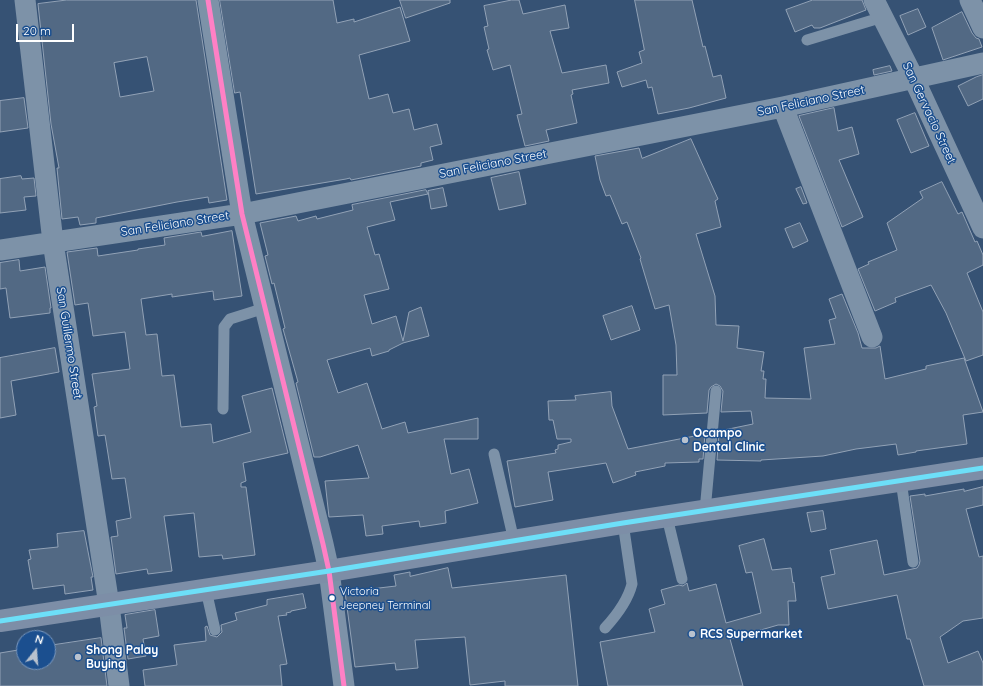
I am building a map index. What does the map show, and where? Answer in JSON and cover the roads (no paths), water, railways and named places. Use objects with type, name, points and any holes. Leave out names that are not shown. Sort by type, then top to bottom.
[{"type":"main road","points":[[0,621],[983,468]]},
{"type":"street","name":"San Guillermo Street","points":[[25,0],[53,242],[109,605],[119,686]]},
{"type":"street","points":[[208,0],[242,214],[329,571],[344,686]]},
{"type":"street","points":[[970,0],[983,28]]},
{"type":"street","name":"San Gervacio Street","points":[[879,9],[914,79],[983,228]]},
{"type":"street","name":"San Feliciano Street","points":[[0,250],[242,214],[783,107],[983,63]]},
{"type":"street","points":[[783,107],[872,337]]},
{"type":"lane","points":[[807,40],[879,9]]},
{"type":"lane","points":[[223,409],[224,327],[230,319],[265,308]]},
{"type":"lane","points":[[705,511],[716,391]]},
{"type":"lane","points":[[494,454],[514,541]]},
{"type":"lane","points":[[901,481],[913,562]]},
{"type":"lane","points":[[667,517],[682,579]]},
{"type":"lane","points":[[605,628],[630,591],[632,584],[623,523]]},
{"type":"lane","points":[[206,590],[215,630]]},
{"type":"place","name":"Ocampo Dental Clinic","points":[[685,440]]},
{"type":"place","name":"Victoria Jeepney Terminal","points":[[332,598]]},
{"type":"place","name":"RCS Supermarket","points":[[692,634]]},
{"type":"place","name":"Shong Palay Buying","points":[[78,657]]}]
